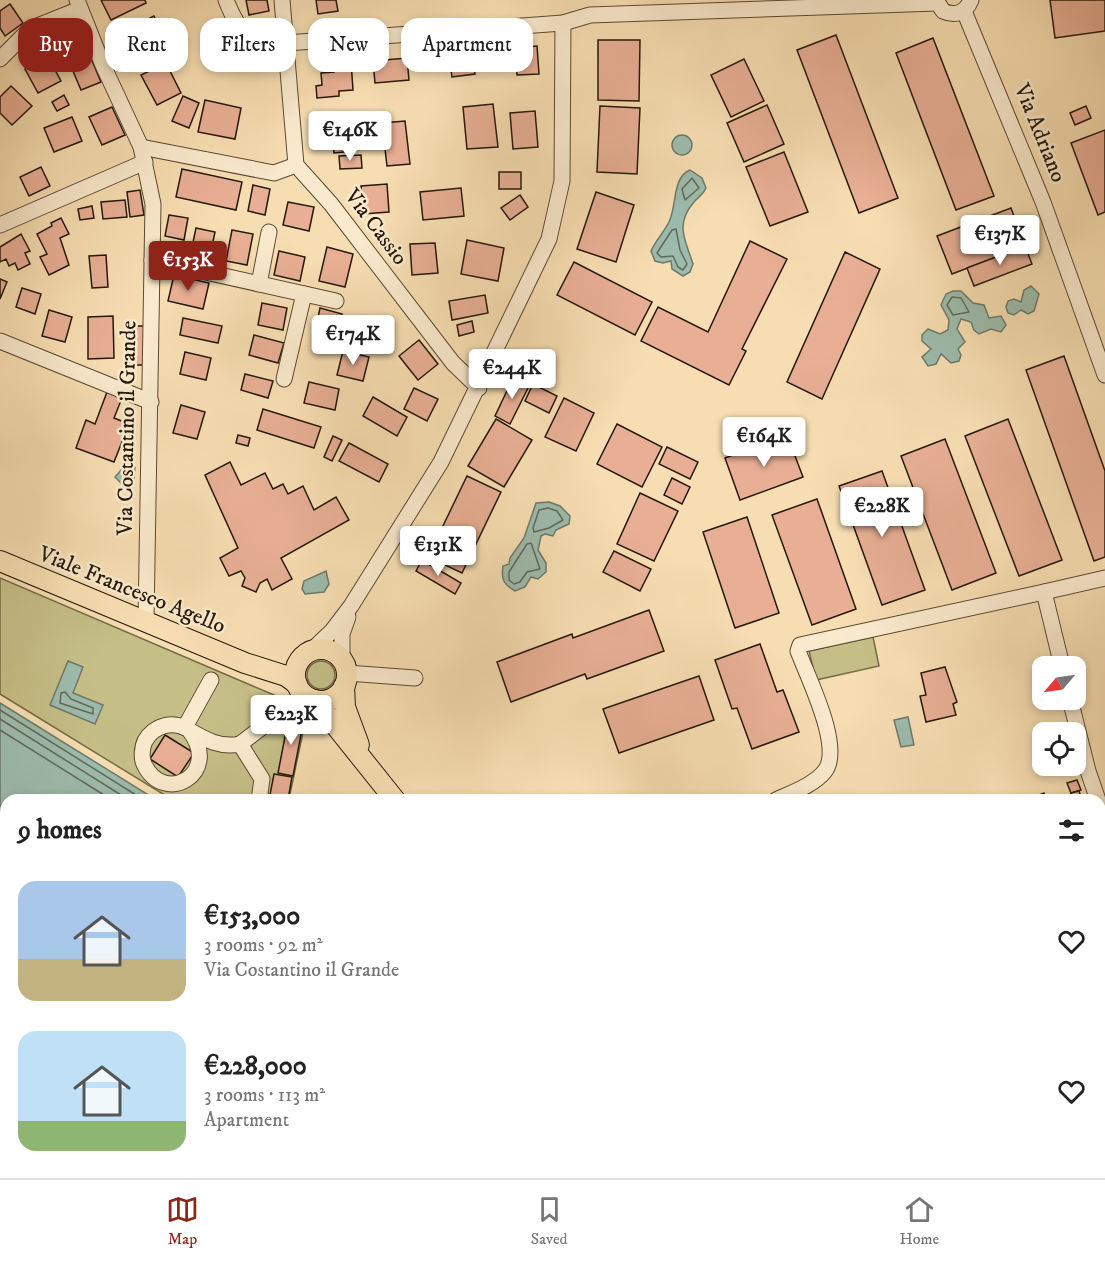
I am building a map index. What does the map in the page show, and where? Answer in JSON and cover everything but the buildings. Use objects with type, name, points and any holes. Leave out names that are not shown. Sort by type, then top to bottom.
[{"type":"main road","name":"Viale Francesco Agello","points":[[0,561],[245,663],[286,676],[306,693],[365,759],[391,794]]},
{"type":"main road","points":[[331,651],[344,673],[331,699],[306,693],[295,671],[307,654],[331,651]]},
{"type":"main road","name":"Viale Francesco Agello","points":[[245,663],[307,654]]},
{"type":"main road","name":"Viale Francesco Agello","points":[[344,673],[345,707],[365,759]]},
{"type":"street","points":[[226,0],[233,18]]},
{"type":"street","points":[[282,0],[284,18]]},
{"type":"street","points":[[296,42],[563,23],[590,15],[749,6],[936,2],[949,14],[968,5]]},
{"type":"street","points":[[0,59],[30,29],[79,4]]},
{"type":"street","name":"Via Costantino il Grande","points":[[79,4],[102,63],[143,154],[153,204],[146,620]]},
{"type":"street","name":"Via Adriano","points":[[968,5],[1043,202],[1105,375]]},
{"type":"street","points":[[307,654],[332,631],[351,606],[441,462],[549,239],[562,181],[563,23]]},
{"type":"street","points":[[0,225],[143,154],[274,173],[296,165],[288,72]]},
{"type":"street","name":"Via Cassio","points":[[296,165],[331,204],[453,363],[478,388]]},
{"type":"street","points":[[259,284],[269,232]]},
{"type":"street","points":[[152,260],[336,301]]},
{"type":"street","points":[[284,379],[304,294]]},
{"type":"street","points":[[0,341],[151,402]]},
{"type":"street","points":[[787,794],[821,775],[830,758],[830,740],[798,651],[800,645],[1105,578]]},
{"type":"street","points":[[1044,592],[1060,656]]},
{"type":"street","points":[[351,606],[342,634],[344,673],[415,678]]},
{"type":"street","points":[[211,680],[187,728],[209,741],[228,746],[240,744],[306,693]]},
{"type":"street","points":[[1073,710],[1096,794]]},
{"type":"street","points":[[240,744],[262,779],[260,794]]},
{"type":"shaded area","points":[[0,578],[274,695],[306,718],[290,794],[163,794],[0,694]]},
{"type":"shaded area","points":[[873,637],[879,666],[816,680],[809,651]]},
{"type":"shaded area","points":[[321,661],[331,665],[335,675],[331,685],[321,689],[311,685],[307,675],[311,665]]},
{"type":"water","points":[[678,135],[686,135],[692,141],[692,149],[686,155],[678,155],[672,149],[672,141]]},
{"type":"water","points":[[690,170],[702,178],[706,188],[684,218],[683,233],[693,264],[690,272],[683,276],[672,269],[671,261],[663,263],[655,261],[651,251],[669,222],[680,179]]},
{"type":"water","points":[[1031,286],[1039,294],[1034,311],[1028,314],[1021,310],[1014,315],[1008,313],[1006,307],[1008,301],[1014,299],[1021,302],[1024,290]]},
{"type":"water","points":[[961,291],[973,303],[984,305],[989,318],[1001,316],[1006,325],[1001,332],[991,329],[979,334],[974,330],[971,322],[961,319],[957,329],[965,342],[958,349],[961,355],[959,361],[951,363],[941,354],[936,364],[928,366],[922,357],[931,349],[922,341],[922,335],[928,329],[940,334],[948,330],[949,320],[941,305],[946,294]]},
{"type":"water","points":[[129,459],[135,467],[134,479],[129,485],[122,484],[115,477],[123,468],[124,461]]},
{"type":"water","points":[[549,502],[560,506],[570,516],[569,524],[556,530],[553,536],[545,534],[541,536],[538,550],[546,563],[546,572],[538,579],[531,577],[525,587],[515,591],[504,581],[503,566],[509,564],[510,558],[524,538],[536,503]]},
{"type":"water","points":[[326,571],[329,584],[324,592],[305,594],[302,589],[304,581]]},
{"type":"water","points":[[68,661],[83,667],[73,693],[103,705],[95,724],[50,705]]},
{"type":"water","points":[[0,703],[147,794],[0,794]]},
{"type":"water","points":[[908,717],[914,745],[901,747],[894,720]]}]
